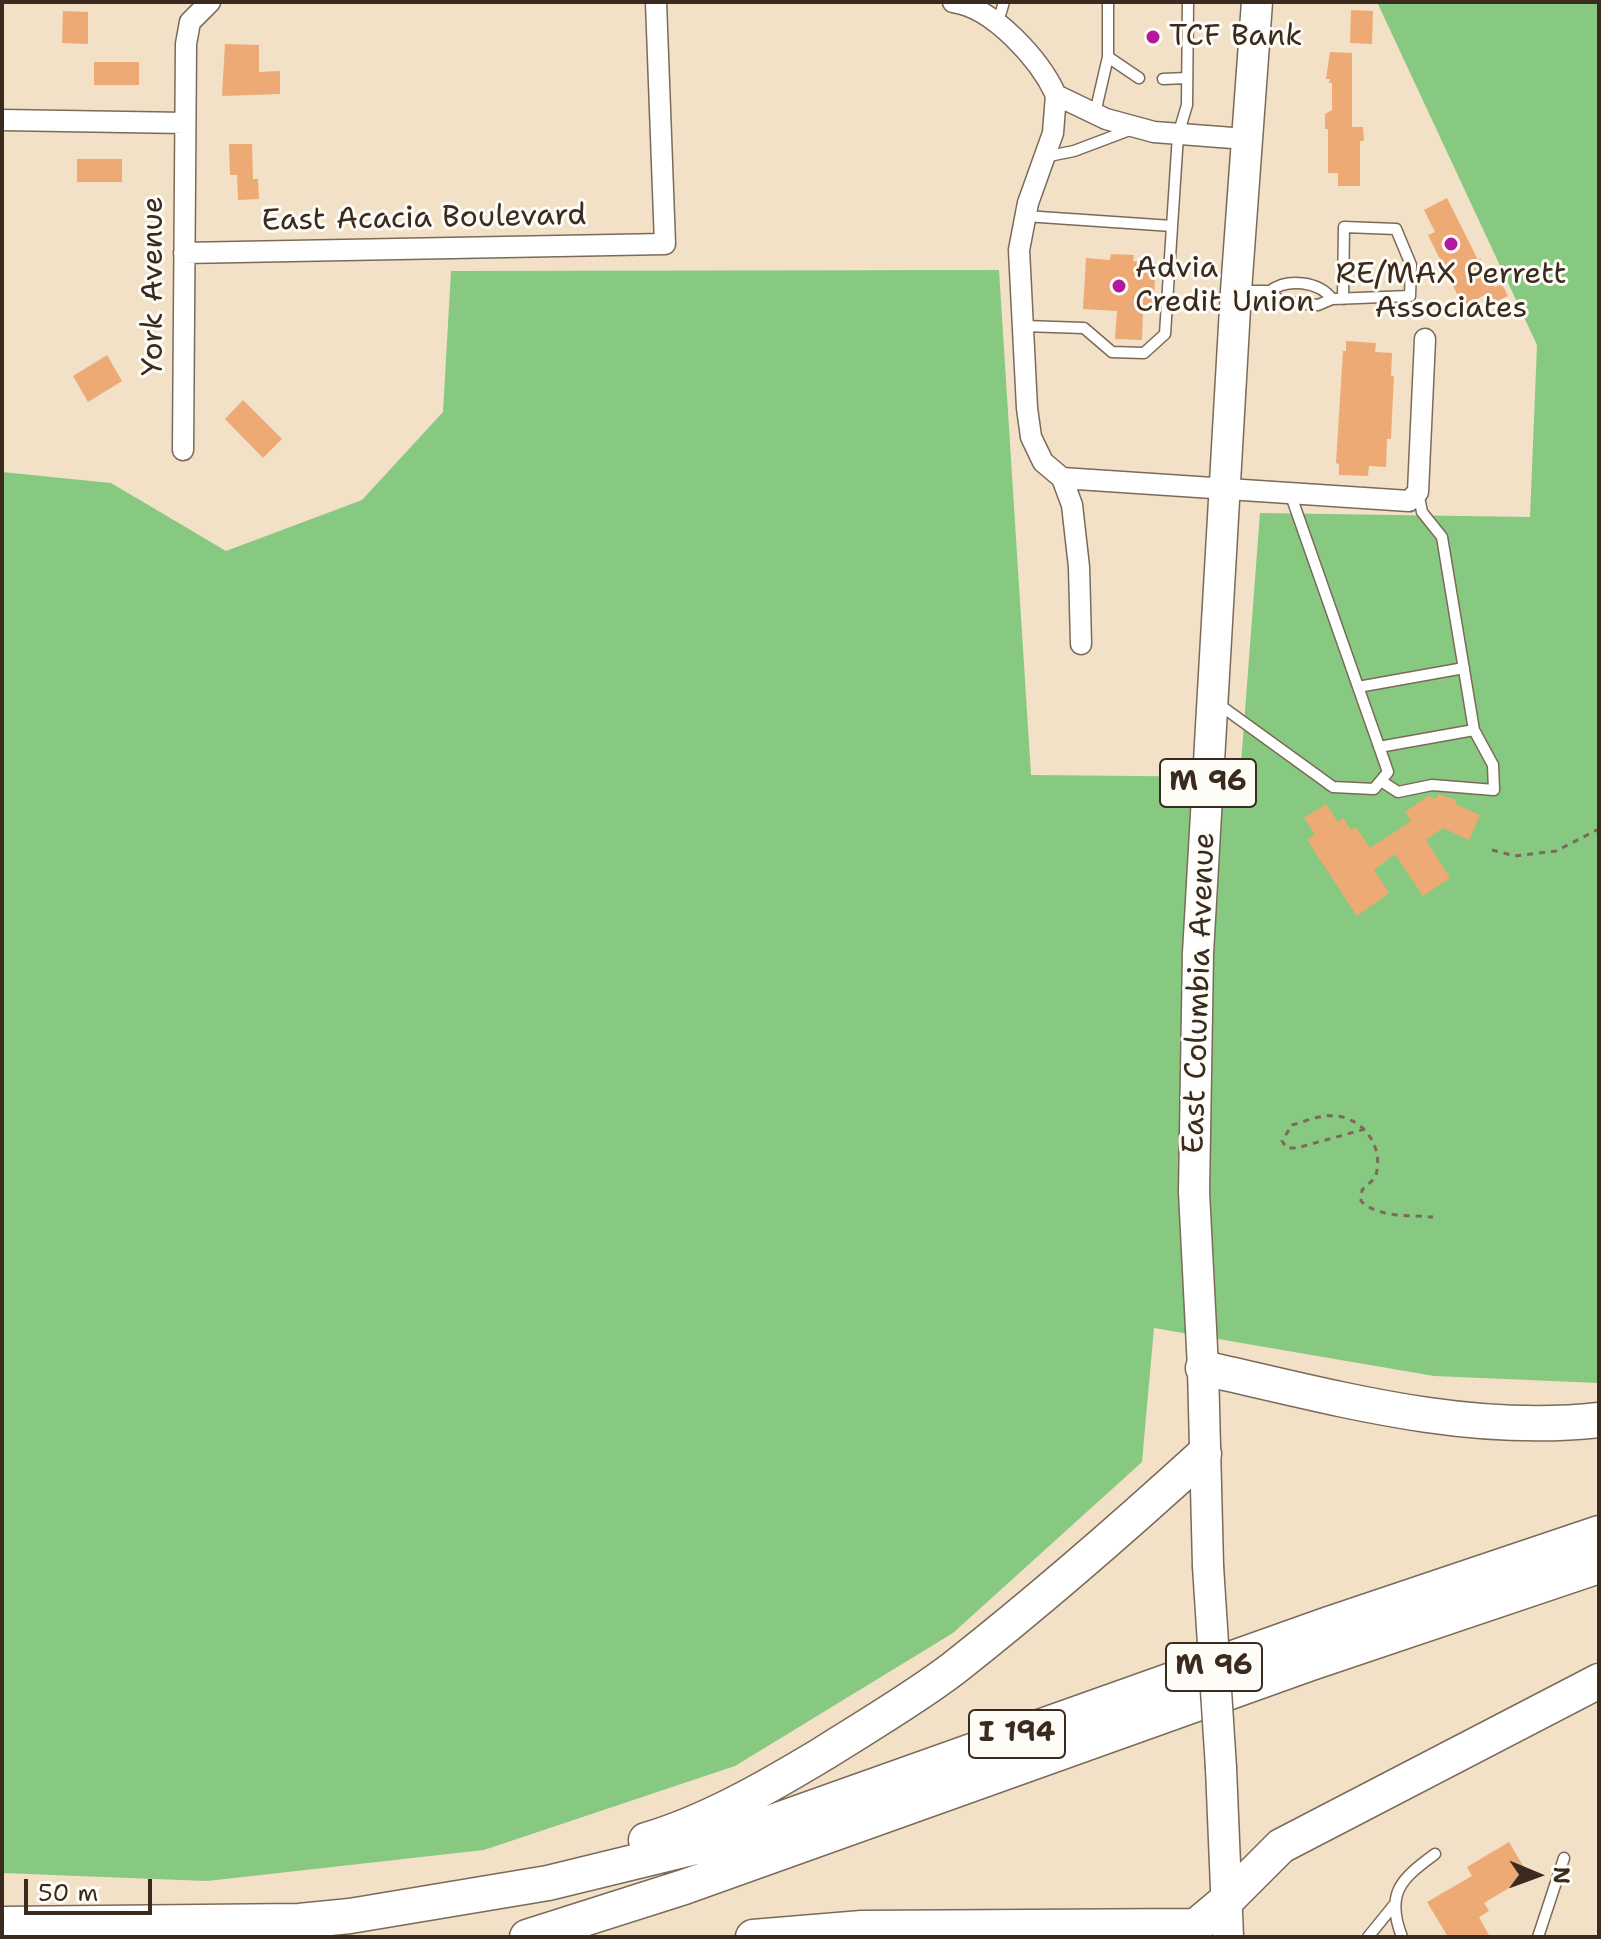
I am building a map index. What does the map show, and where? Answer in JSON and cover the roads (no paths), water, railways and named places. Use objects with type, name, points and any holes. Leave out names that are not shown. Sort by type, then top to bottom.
[{"type":"highway","points":[[1203,1368],[1412,1414],[1497,1423],[1599,1420]]},
{"type":"highway","points":[[428,1903],[668,1834],[780,1779],[952,1669],[1148,1505],[1204,1454]]},
{"type":"highway","name":"I 194","points":[[2,1924],[299,1921],[350,1916],[548,1883],[716,1842],[1296,1636],[1599,1533]]},
{"type":"highway","name":"I 194","points":[[527,1937],[684,1887],[1311,1663],[1599,1566]]},
{"type":"highway","points":[[753,1937],[862,1928],[1196,1926],[1281,1846],[1599,1681]]},
{"type":"main road","name":"East Columbia Avenue","points":[[1228,1937],[1208,1566],[1203,1368],[1194,1192],[1198,953],[1236,291],[1257,2]]},
{"type":"street","name":"York Avenue","points":[[183,450],[187,32],[196,13],[210,2]]},
{"type":"street","name":"East Acacia Boulevard","points":[[184,253],[665,244],[656,2]]},
{"type":"street","points":[[953,2],[964,3],[998,22],[1049,80],[1056,95],[1053,133],[1025,216],[1019,250],[1031,437],[1043,462],[1062,478],[1072,505],[1079,567],[1081,644]]},
{"type":"street","points":[[1056,95],[1095,113],[1137,127],[1178,135],[1246,139]]},
{"type":"street","points":[[2,120],[185,123]]},
{"type":"street","points":[[1062,478],[1409,501],[1418,492],[1425,339]]},
{"type":"lane","points":[[998,22],[1004,2]]},
{"type":"lane","points":[[1095,113],[1108,57],[1108,2]]},
{"type":"lane","points":[[1024,326],[1084,328],[1112,352],[1144,353],[1165,334],[1178,135],[1187,105],[1188,2]]},
{"type":"lane","points":[[1108,57],[1139,78]]},
{"type":"lane","points":[[1163,79],[1187,78]]},
{"type":"lane","points":[[1044,157],[1074,151],[1137,127]]},
{"type":"lane","points":[[1025,216],[1172,226]]},
{"type":"lane","points":[[1270,291],[1285,302],[1318,305],[1337,299],[1410,296],[1411,265],[1396,229],[1344,227],[1337,299]]},
{"type":"lane","points":[[1236,291],[1270,291],[1279,283],[1287,282],[1321,288],[1337,299]]},
{"type":"lane","points":[[1381,781],[1398,792],[1432,785],[1494,790],[1493,765],[1474,730],[1442,537],[1422,512],[1418,492]]},
{"type":"lane","points":[[1212,699],[1333,787],[1374,789],[1388,772],[1290,493]]},
{"type":"lane","points":[[1358,687],[1464,668]]},
{"type":"lane","points":[[1379,747],[1474,730]]},
{"type":"lane","points":[[1368,1937],[1394,1905],[1403,1881],[1435,1854]]},
{"type":"lane","points":[[1538,1937],[1564,1858]]},
{"type":"lane","points":[[1394,1905],[1402,1937]]},
{"type":"place","name":"TCF Bank","points":[[1153,37]]},
{"type":"place","name":"RE/MAX Perrett Associates","points":[[1451,244]]},
{"type":"place","name":"Advia Credit Union","points":[[1119,286]]}]
